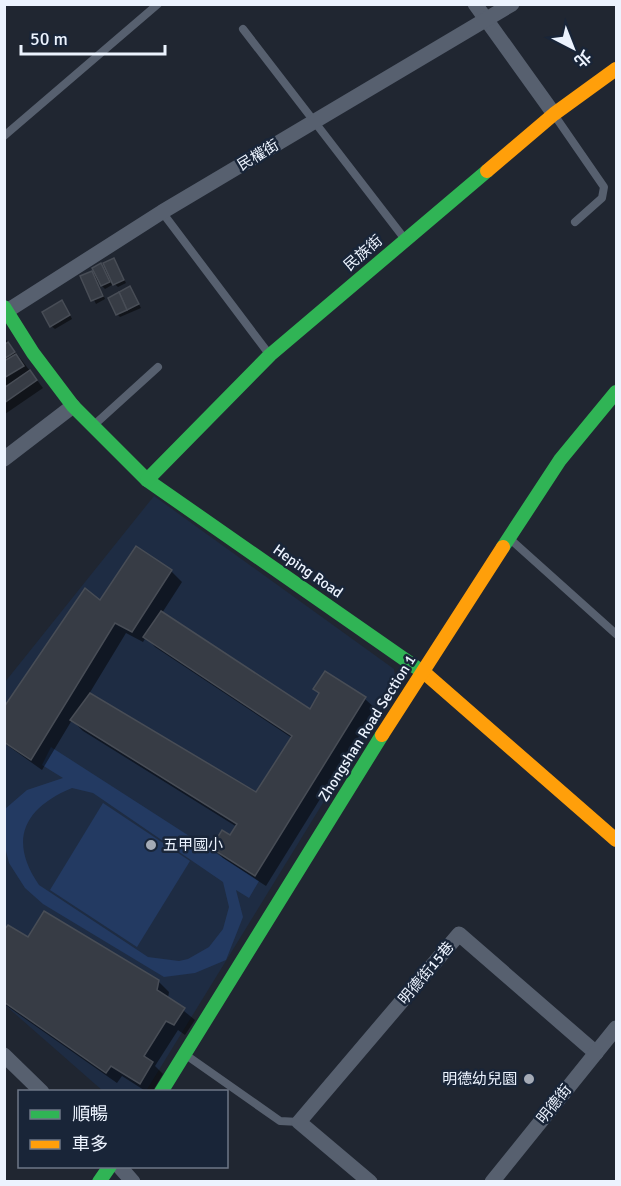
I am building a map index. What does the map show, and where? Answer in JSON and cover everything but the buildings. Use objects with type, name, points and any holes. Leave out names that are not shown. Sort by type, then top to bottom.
[{"type":"street","points":[[475,4],[554,114]]},
{"type":"street","name":"民權街","points":[[6,309],[162,212],[512,4]]},
{"type":"street","name":"民族街","points":[[147,480],[270,355],[554,114],[616,69]]},
{"type":"street","name":"Heping Road","points":[[6,309],[33,353],[73,406],[147,480],[422,670],[615,836]]},
{"type":"street","name":"Zhongshan Road Section 1","points":[[162,1090],[422,670],[560,460],[616,392]]},
{"type":"street","points":[[4,459],[73,406]]},
{"type":"street","name":"明德街15巷","points":[[299,1122],[459,934],[596,1053]]},
{"type":"street","name":"明德街","points":[[492,1182],[616,1028]]},
{"type":"street","points":[[4,1055],[40,1090]]},
{"type":"street","points":[[299,1122],[370,1182]]},
{"type":"street","points":[[99,1182],[109,1168]]},
{"type":"street","points":[[119,1168],[134,1182]]},
{"type":"lane","points":[[4,136],[158,4]]},
{"type":"lane","points":[[243,29],[405,239]]},
{"type":"lane","points":[[554,114],[604,187],[602,198],[575,222]]},
{"type":"lane","points":[[162,212],[270,355]]},
{"type":"lane","points":[[93,426],[158,367]]},
{"type":"lane","points":[[509,538],[616,634]]},
{"type":"lane","points":[[185,1054],[280,1121],[299,1122]]},
{"type":"shaded area","name":"五甲國小","points":[[154,496],[394,669],[396,684],[147,1090],[102,1090],[5,1005],[5,682]]},
{"type":"shaded area","points":[[51,747],[259,881],[249,898],[236,890],[243,917],[226,960],[195,973],[164,977],[43,904],[25,888],[9,863],[5,847],[5,809],[27,790],[63,778],[42,765]],"holes":[[[72,788],[93,793],[223,882],[229,907],[223,929],[209,947],[188,959],[179,961],[148,957],[39,885],[24,854],[23,840],[32,816],[42,805]]]},
{"type":"shaded area","points":[[103,803],[190,861],[137,947],[50,890]]},
{"type":"traffic: fast","points":[[147,480],[270,355],[487,171]]},
{"type":"traffic: fast","points":[[4,307],[33,353],[73,406],[147,480],[427,675]]},
{"type":"traffic: fast","points":[[503,547],[560,460],[616,392]]},
{"type":"traffic: fast","points":[[162,1090],[382,735]]},
{"type":"traffic: fast","points":[[99,1182],[109,1168]]},
{"type":"traffic: slow","points":[[487,171],[554,114],[616,69]]},
{"type":"traffic: slow","points":[[382,735],[503,547]]},
{"type":"traffic: slow","points":[[427,675],[616,840]]},
{"type":"place","name":"五甲國小","points":[[151,845]]},
{"type":"place","name":"明德幼兒園","points":[[529,1079]]}]
